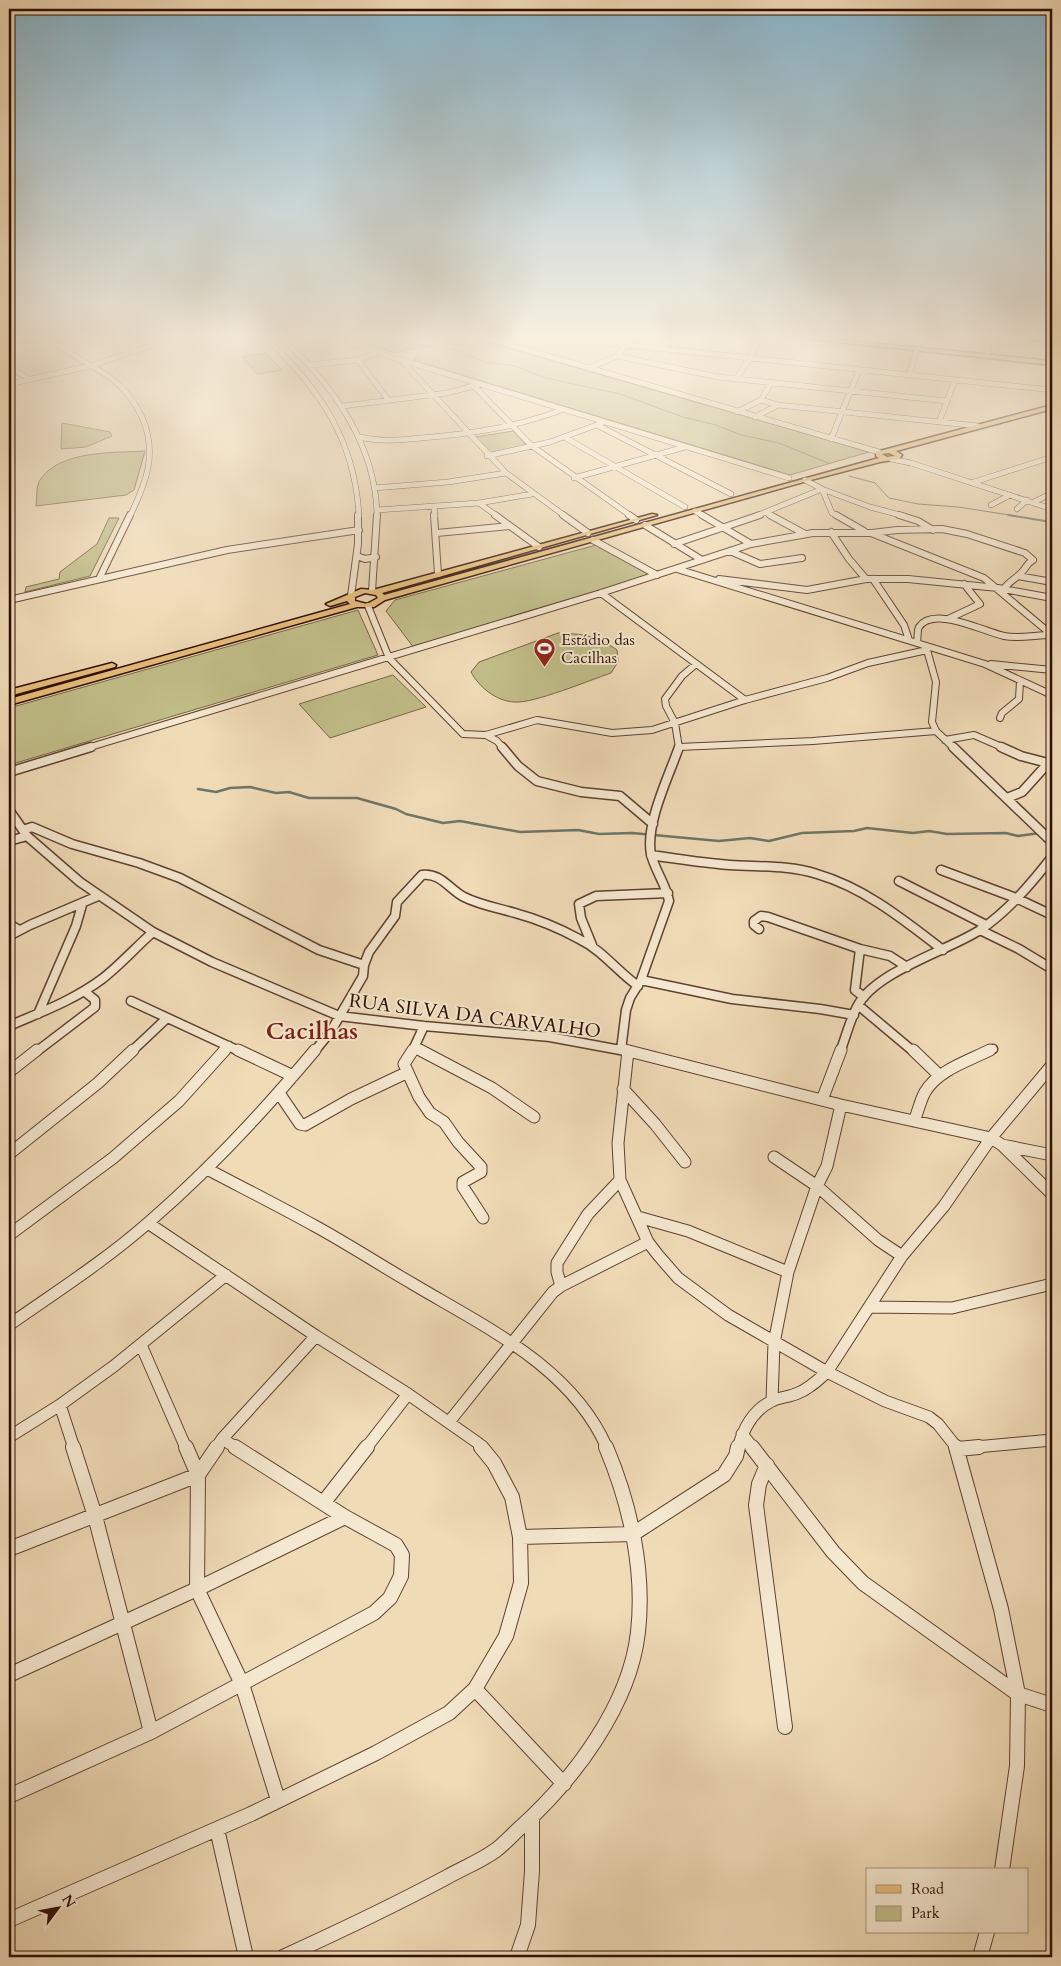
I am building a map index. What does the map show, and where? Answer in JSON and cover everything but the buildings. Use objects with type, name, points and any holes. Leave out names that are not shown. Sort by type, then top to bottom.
[{"type":"main road","points":[[9,693],[350,597],[360,591],[374,591],[438,574],[965,430]]},
{"type":"main road","points":[[9,702],[356,605],[368,606],[379,602],[382,598],[990,430]]},
{"type":"main road","points":[[890,451],[899,456]]},
{"type":"main road","points":[[878,453],[888,459]]},
{"type":"main road","points":[[374,591],[380,594],[382,598]]},
{"type":"main road","points":[[350,597],[351,602],[356,605]]},
{"type":"street","points":[[99,579],[112,549],[142,493],[149,474],[152,450],[147,430]]},
{"type":"street","points":[[339,430],[354,478],[359,530],[350,597]]},
{"type":"street","points":[[356,430],[365,448],[377,510],[374,591]]},
{"type":"street","points":[[465,430],[506,473],[532,494],[588,533]]},
{"type":"street","points":[[360,437],[383,441],[469,434],[495,430]]},
{"type":"street","points":[[515,430],[532,446],[574,478],[636,520]]},
{"type":"street","points":[[488,456],[566,438],[586,430]]},
{"type":"street","points":[[607,430],[731,494]]},
{"type":"street","points":[[633,430],[788,478]]},
{"type":"street","points":[[798,430],[878,453]]},
{"type":"street","points":[[830,439],[834,430]]},
{"type":"street","points":[[620,436],[637,431]]},
{"type":"street","points":[[566,438],[685,507]]},
{"type":"street","points":[[365,448],[383,441]]},
{"type":"street","points":[[574,478],[686,446]]},
{"type":"street","points":[[899,456],[912,464]]},
{"type":"street","points":[[971,483],[1052,457]]},
{"type":"street","points":[[888,459],[912,464],[1052,509]]},
{"type":"street","points":[[374,488],[448,482],[506,473]]},
{"type":"street","points":[[354,478],[372,477]]},
{"type":"street","points":[[805,480],[822,489],[843,494],[871,507],[903,515],[932,530]]},
{"type":"street","points":[[674,544],[768,514],[822,489]]},
{"type":"street","points":[[822,489],[832,513],[869,533],[984,578],[1001,589],[1052,635]]},
{"type":"street","points":[[1016,509],[1030,501],[1052,493]]},
{"type":"street","points":[[377,510],[479,503],[532,494]]},
{"type":"street","points":[[991,505],[1010,495]]},
{"type":"street","points":[[479,503],[539,547]]},
{"type":"street","points":[[434,507],[438,574]]},
{"type":"street","points":[[695,512],[751,544]]},
{"type":"street","points":[[768,514],[805,534]]},
{"type":"street","points":[[437,533],[510,526]]},
{"type":"street","points":[[645,526],[702,560]]},
{"type":"street","points":[[9,772],[601,594],[751,544],[805,534],[942,529],[967,534],[1025,553],[1033,560],[1026,564],[1018,576],[1001,589]]},
{"type":"street","points":[[9,600],[277,540],[359,530]]},
{"type":"street","points":[[831,532],[849,559],[870,579],[904,625],[909,640]]},
{"type":"street","points":[[593,540],[657,575]]},
{"type":"street","points":[[730,551],[760,564],[802,558]]},
{"type":"street","points":[[357,556],[368,559],[376,557]]},
{"type":"street","points":[[676,569],[986,664],[1052,695]]},
{"type":"street","points":[[1018,576],[1052,582]]},
{"type":"street","points":[[704,578],[807,590],[870,579],[964,584],[1052,598]]},
{"type":"street","points":[[964,584],[980,604],[948,618],[935,619],[921,624],[918,628],[936,682],[932,722],[936,731],[1051,841]]},
{"type":"street","points":[[601,594],[745,700]]},
{"type":"street","points":[[368,606],[389,658],[464,734],[475,736],[537,720],[612,733],[652,730],[745,700],[827,678],[923,646]]},
{"type":"street","points":[[948,618],[1004,636],[1052,635]]},
{"type":"street","points":[[696,664],[667,695],[666,706],[675,723],[679,747],[652,826],[650,845],[651,855],[668,893],[669,901],[639,983],[630,998],[626,1010],[624,1089],[618,1143],[620,1180],[648,1242],[678,1278],[728,1315],[774,1343],[885,1401],[929,1417],[938,1424],[958,1449],[1001,1608],[1018,1694],[1017,1766],[1002,1868]]},
{"type":"street","points":[[986,664],[1052,670]]},
{"type":"street","points":[[1000,718],[1002,713],[1019,699],[1020,681]]},
{"type":"street","points":[[679,747],[813,741],[936,731]]},
{"type":"street","points":[[486,734],[497,741],[518,766],[537,781],[581,792],[620,796],[652,826]]},
{"type":"street","points":[[945,740],[974,735],[1021,756],[1050,761]]},
{"type":"street","points":[[1008,798],[1022,792],[1050,761]]},
{"type":"street","name":"RUA SILVA DA CARVALHO","points":[[9,810],[25,833],[98,896],[154,932],[212,962],[277,992],[339,1016],[424,1026],[550,1037],[624,1050],[841,1105],[991,1138],[1002,1144]]},
{"type":"street","points":[[9,841],[32,827],[72,844],[139,863],[180,878],[319,950],[364,965]]},
{"type":"street","points":[[651,855],[733,866],[782,866],[817,874],[840,882],[860,893],[943,950]]},
{"type":"street","points":[[822,1100],[861,1001],[907,967],[983,928],[1037,877],[1052,856]]},
{"type":"street","points":[[941,870],[1016,898],[1052,915]]},
{"type":"street","points":[[9,1323],[79,1275],[148,1223],[208,1169],[278,1093],[331,1031],[362,976],[364,965],[378,936],[395,916],[397,902],[425,874],[434,875],[459,894],[476,902],[521,915],[575,936],[592,945],[624,977],[639,983],[761,1003],[826,1009],[854,1015]]},
{"type":"street","points":[[899,881],[1052,969]]},
{"type":"street","points":[[592,945],[588,932],[578,913],[579,904],[596,896],[668,893]]},
{"type":"street","points":[[9,936],[19,930],[82,905],[98,896]]},
{"type":"street","points":[[38,1014],[76,926],[82,905]]},
{"type":"street","points":[[759,928],[754,925],[755,918],[761,916],[768,917],[860,949],[890,956],[907,967]]},
{"type":"street","points":[[9,924],[19,930]]},
{"type":"street","points":[[9,1026],[70,1000],[84,991],[126,959],[134,948],[154,932]]},
{"type":"street","points":[[860,949],[855,990],[861,1001],[940,1076]]},
{"type":"street","points":[[9,1072],[95,1007],[95,1000],[84,991]]},
{"type":"street","points":[[130,1001],[293,1076]]},
{"type":"street","points":[[9,1154],[98,1083],[167,1018]]},
{"type":"street","points":[[424,1026],[415,1048],[404,1064],[406,1073],[415,1092],[430,1113],[444,1122],[481,1167],[481,1172],[466,1179],[463,1182],[463,1187],[483,1218]]},
{"type":"street","points":[[9,1235],[113,1158],[179,1101],[229,1046]]},
{"type":"street","points":[[415,1048],[483,1083],[534,1117]]},
{"type":"street","points":[[914,1121],[926,1091],[940,1076],[993,1049]]},
{"type":"street","points":[[520,1537],[633,1534],[724,1475],[736,1456],[742,1434],[750,1420],[762,1407],[772,1401],[799,1393],[814,1384],[827,1372],[902,1256],[944,1206],[991,1138],[1052,1065]]},
{"type":"street","points":[[278,1093],[300,1124],[305,1125],[351,1098],[406,1073]]},
{"type":"street","points":[[624,1089],[685,1162]]},
{"type":"street","points":[[772,1401],[774,1343],[788,1272],[817,1186],[827,1166],[841,1105]]},
{"type":"street","points":[[1002,1144],[1052,1155]]},
{"type":"street","points":[[1002,1144],[1052,1194]]},
{"type":"street","points":[[774,1157],[817,1186],[873,1236],[902,1256]]},
{"type":"street","points":[[208,1169],[315,1226],[511,1343],[541,1365],[563,1385],[587,1412],[609,1454],[626,1500],[633,1534],[640,1609],[635,1651],[616,1702],[585,1759],[532,1818],[494,1851],[427,1888],[283,1957]]},
{"type":"street","points":[[562,1286],[556,1272],[557,1263],[588,1214],[620,1180]]},
{"type":"street","points":[[638,1217],[688,1231],[788,1272]]},
{"type":"street","points":[[9,1920],[217,1829],[376,1753],[449,1713],[475,1689],[506,1636],[521,1582],[520,1537],[512,1497],[494,1463],[478,1442],[148,1223]]},
{"type":"street","points":[[449,1422],[553,1292],[648,1242]]},
{"type":"street","points":[[9,1437],[60,1405],[141,1345],[226,1276]]},
{"type":"street","points":[[869,1306],[952,1308],[1052,1284]]},
{"type":"street","points":[[9,1549],[198,1475],[222,1439],[316,1336]]},
{"type":"street","points":[[141,1345],[198,1475],[197,1589],[242,1684],[278,1800]]},
{"type":"street","points":[[324,1502],[408,1394]]},
{"type":"street","points":[[60,1405],[96,1516],[151,1732]]},
{"type":"street","points":[[742,1434],[833,1552],[863,1583],[1018,1694],[1052,1704]]},
{"type":"street","points":[[9,1796],[151,1732],[374,1613],[390,1598],[401,1576],[402,1555],[396,1545],[345,1517],[222,1439]]},
{"type":"street","points":[[958,1449],[1052,1440]]},
{"type":"street","points":[[767,1465],[759,1484],[756,1506],[785,1726]]},
{"type":"street","points":[[9,1675],[197,1589],[345,1517]]},
{"type":"street","points":[[475,1689],[564,1784]]},
{"type":"street","points":[[518,1957],[528,1925],[532,1870],[532,1818]]},
{"type":"street","points":[[217,1829],[246,1957]]},
{"type":"street","points":[[980,1957],[986,1934]]},
{"type":"green space","points":[[62,430],[98,430],[110,432],[112,436],[86,447],[61,449]]},
{"type":"green space","points":[[642,430],[792,430],[869,452],[790,475]]},
{"type":"green space","points":[[513,431],[527,446],[489,453],[476,437]]},
{"type":"green space","points":[[145,451],[134,490],[126,495],[36,506],[37,489],[40,480],[49,470],[60,463],[88,455]]},
{"type":"green space","points":[[109,518],[119,518],[90,576],[25,592],[26,587],[59,579],[60,572],[97,544]]},
{"type":"green space","points":[[596,545],[650,575],[414,648],[386,611],[395,600]]},
{"type":"green space","points":[[358,610],[378,655],[9,765],[9,708]]},
{"type":"green space","name":"Estádio das Cacilhas","points":[[558,633],[596,638],[617,650],[618,662],[611,673],[548,696],[523,702],[507,701],[495,696],[483,688],[471,672],[479,662]]},
{"type":"green space","points":[[393,675],[426,707],[330,738],[299,704]]},
{"type":"waterway","points":[[728,430],[741,435],[779,443],[828,463]]},
{"type":"waterway","points":[[849,476],[875,483],[889,498],[918,504],[958,507],[1016,516]]},
{"type":"waterway","points":[[1008,515],[1045,521],[1052,525]]},
{"type":"waterway","points":[[198,789],[216,792],[230,788],[250,787],[276,793],[289,792],[309,798],[357,798],[396,809],[406,814],[443,823],[460,821],[520,832],[578,830],[599,834],[632,833],[719,841],[750,838],[769,841],[802,833],[854,831],[867,828],[913,833],[929,831],[947,834],[1006,833],[1018,836],[1040,833]]},
{"type":"waterway","points":[[1045,832],[1052,831]]},
{"type":"place","name":"Estádio das Cacilhas","points":[[545,667]]},
{"type":"district","name":"Cacilhas","points":[[312,1031]]}]
